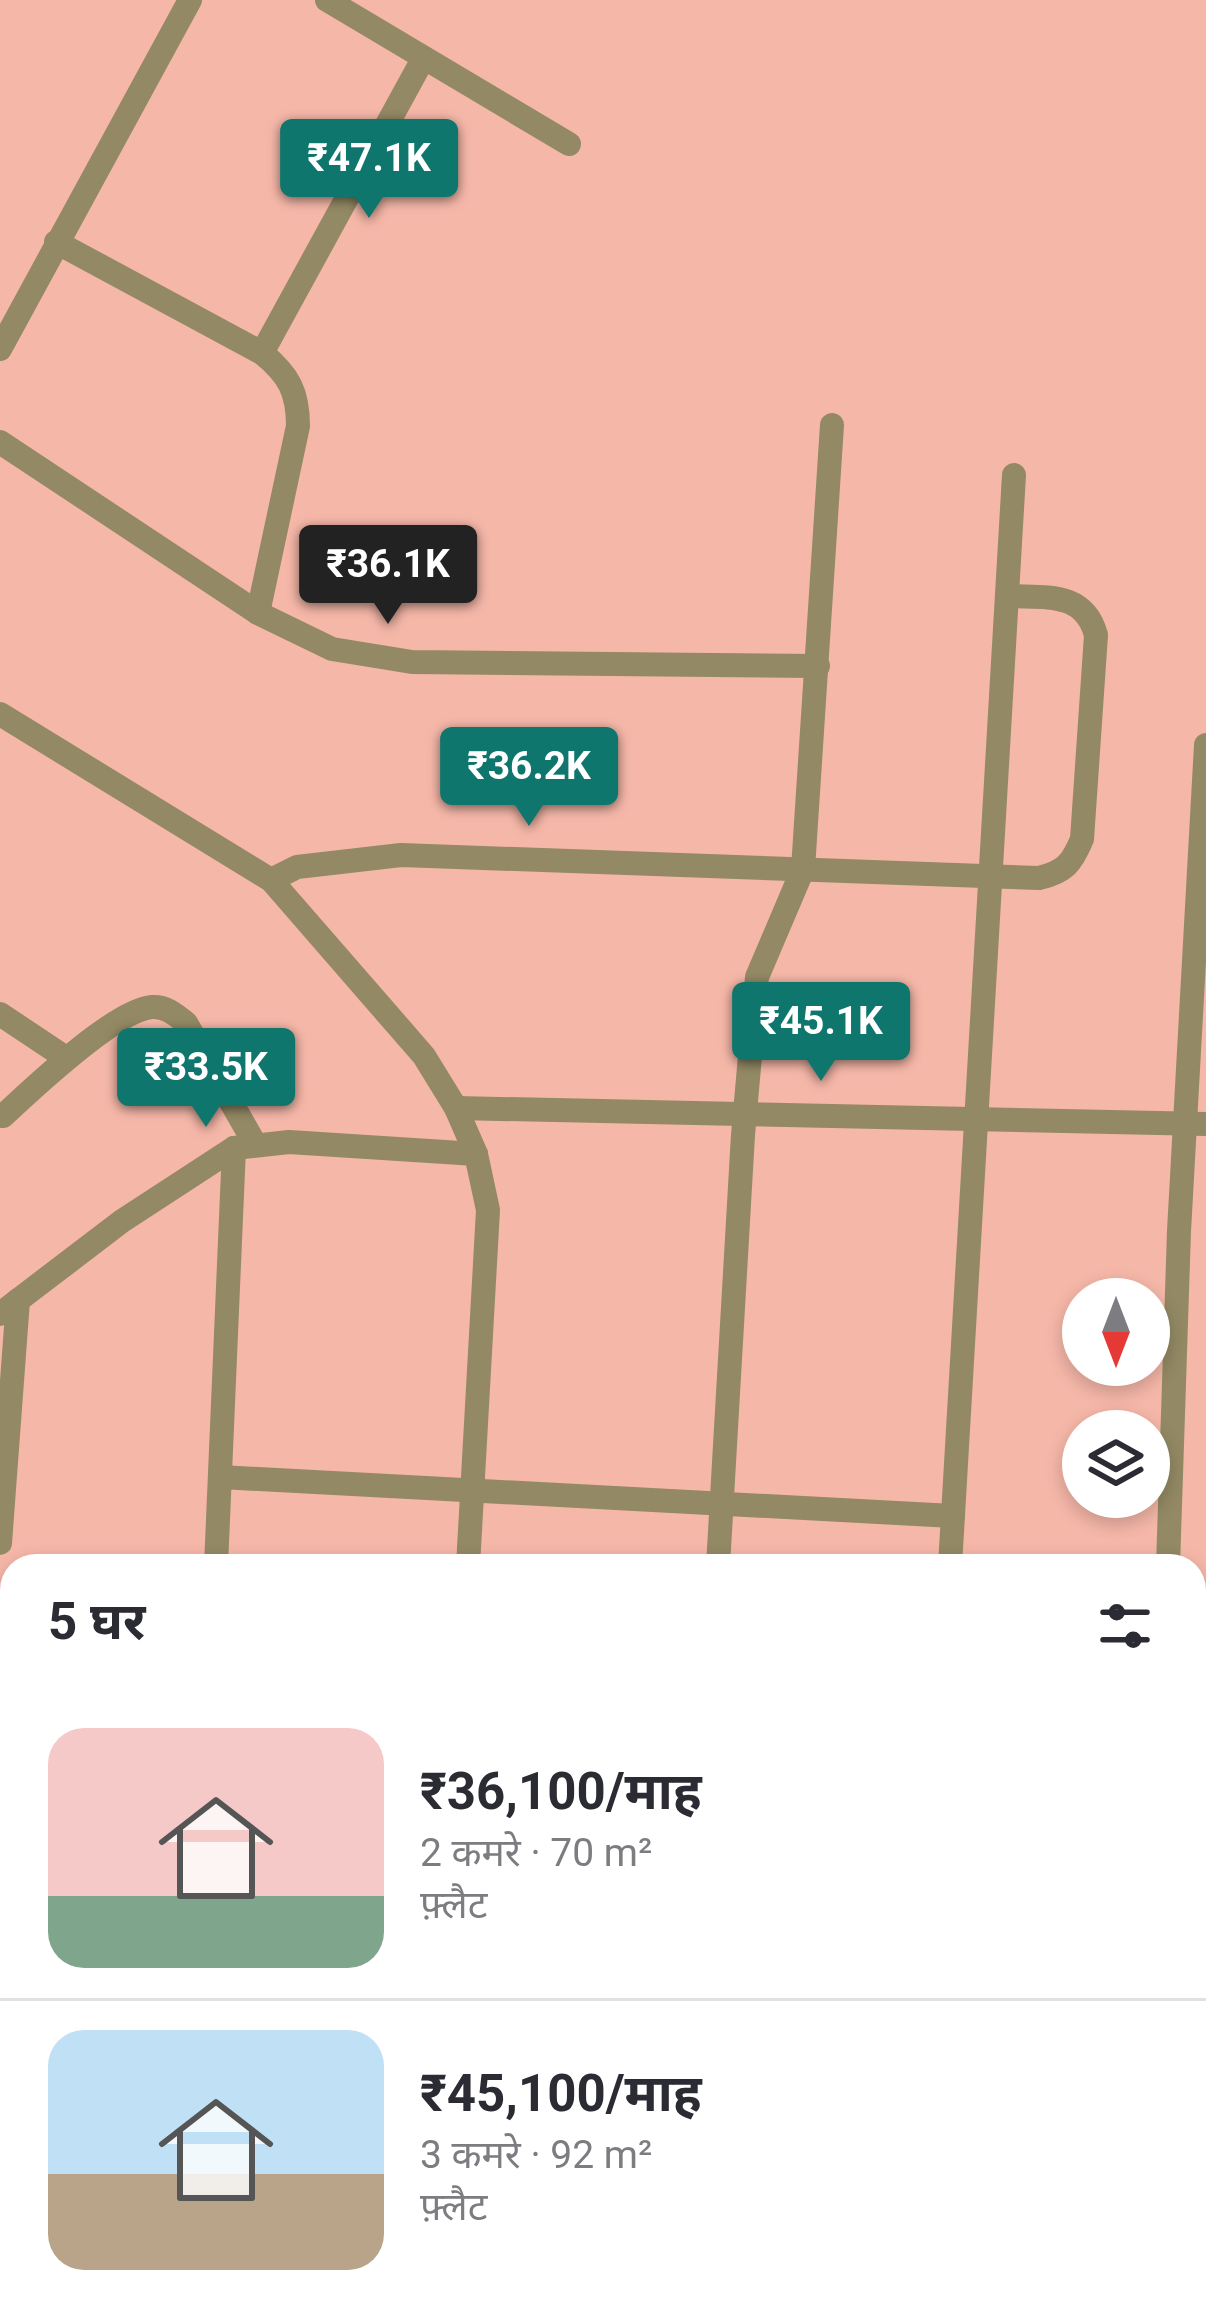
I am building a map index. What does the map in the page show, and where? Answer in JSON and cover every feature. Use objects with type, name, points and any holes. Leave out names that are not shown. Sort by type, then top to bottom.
[{"type":"street","points":[[0,350],[190,0]]},
{"type":"street","points":[[327,0],[569,144]]},
{"type":"street","points":[[262,353],[422,59]]},
{"type":"street","points":[[56,242],[262,353],[284,372],[298,398],[298,426],[257,613]]},
{"type":"street","points":[[719,1554],[745,1111],[758,977],[802,869],[832,425]]},
{"type":"street","points":[[0,442],[257,613],[332,649],[412,662],[818,666]]},
{"type":"street","points":[[951,1554],[980,1121],[1014,476]]},
{"type":"street","points":[[271,880],[297,867],[400,855],[1039,878],[1060,873],[1073,861],[1082,839],[1096,635],[1091,616],[1078,605],[1008,596]]},
{"type":"street","points":[[0,713],[271,880],[424,1056],[456,1108],[476,1154],[488,1210],[469,1554]]},
{"type":"street","points":[[1169,1554],[1195,1124],[1206,746]]},
{"type":"street","points":[[3,1115],[66,1058],[148,1006],[169,1010],[186,1023],[245,1146],[217,1554]]},
{"type":"street","points":[[0,1014],[66,1058]]},
{"type":"street","points":[[456,1108],[1195,1124]]},
{"type":"street","points":[[0,1544],[9,1307],[122,1221],[245,1146],[289,1142],[476,1154]]},
{"type":"street","points":[[220,1477],[722,1508],[953,1516]]}]
